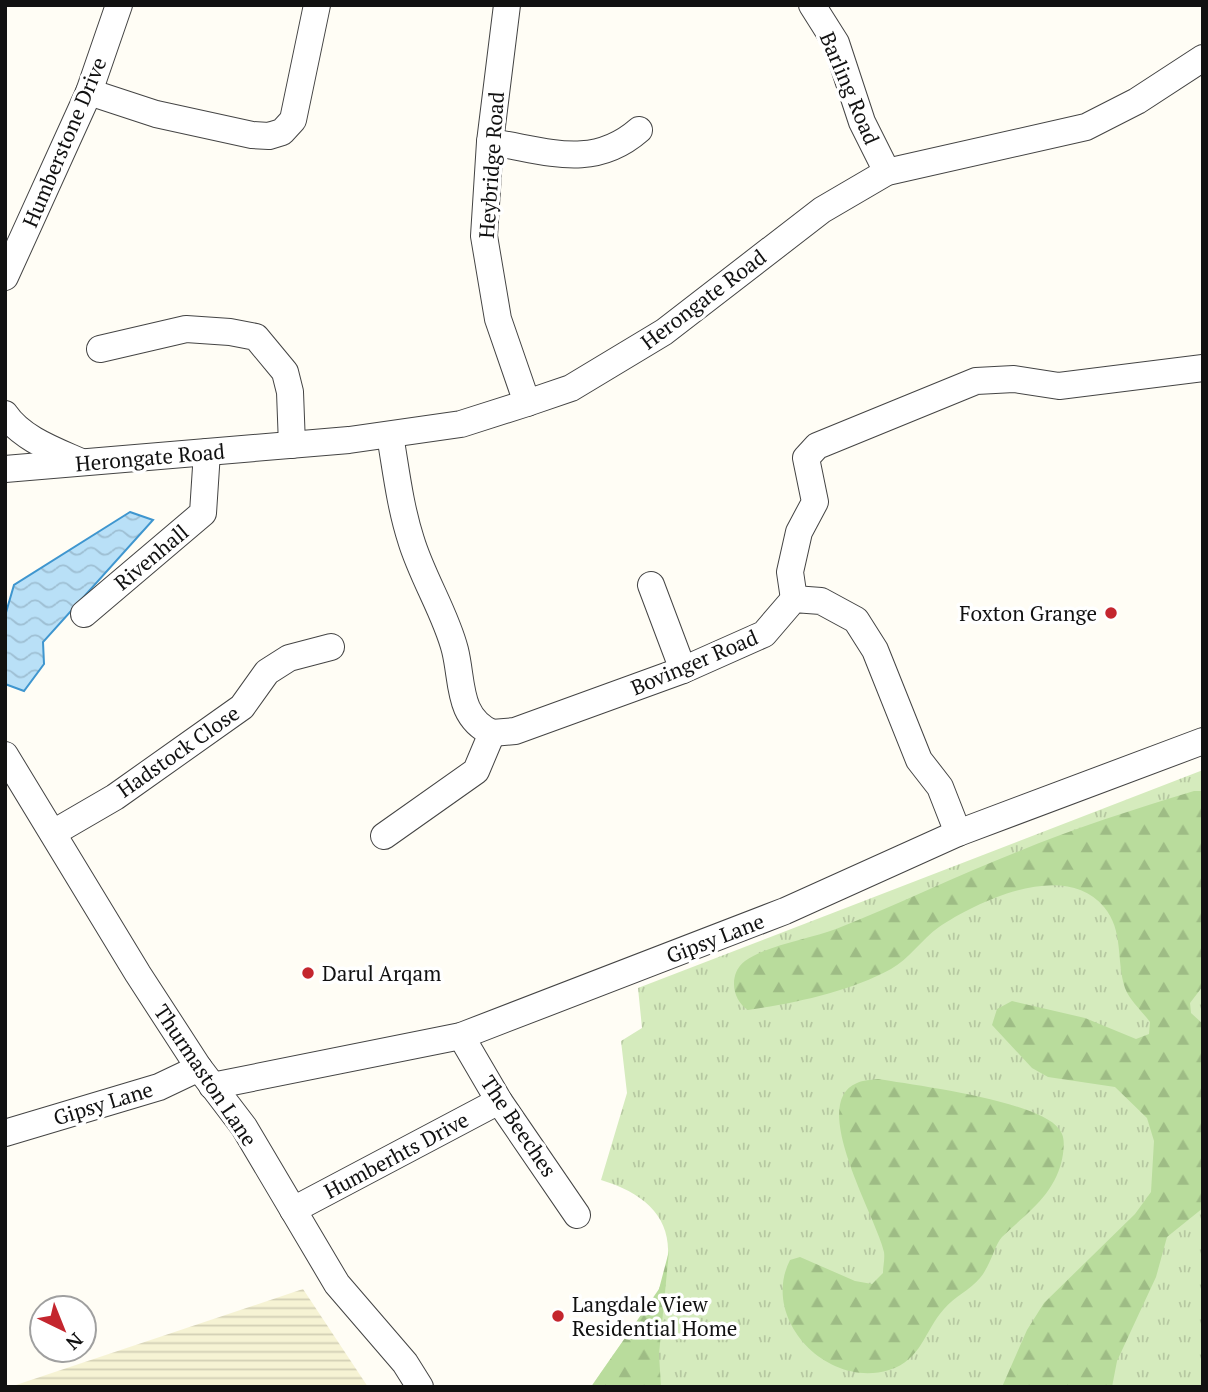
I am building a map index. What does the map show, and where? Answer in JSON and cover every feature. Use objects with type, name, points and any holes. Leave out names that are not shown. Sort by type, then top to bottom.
[{"type":"street","name":"Humberstone Drive","points":[[5,277],[89,92],[119,5]]},
{"type":"street","points":[[89,92],[156,114],[253,135],[269,136],[282,132],[293,120],[317,5]]},
{"type":"street","name":"Heybridge Road","points":[[507,5],[489,142],[484,236],[498,319],[527,403]]},
{"type":"street","name":"Barling Road","points":[[812,5],[836,43],[862,122],[887,172]]},
{"type":"street","name":"Herongate Road","points":[[5,469],[390,435],[461,424],[571,388],[664,332],[822,210],[887,172],[1086,127],[1137,101],[1203,58]]},
{"type":"street","points":[[489,142],[544,152],[592,155],[624,143],[639,130]]},
{"type":"street","points":[[100,349],[186,329],[256,337],[285,372],[290,391],[292,445]]},
{"type":"street","points":[[958,833],[940,787],[919,760],[875,650],[856,620],[821,601],[794,599],[790,572],[799,532],[815,502],[806,458],[817,446],[976,381],[1014,379],[1059,386],[1203,368]]},
{"type":"street","points":[[5,414],[12,425],[47,447],[84,463]]},
{"type":"street","points":[[384,836],[475,771],[492,733],[479,727],[463,700],[455,650],[411,541],[399,495],[390,435]]},
{"type":"street","name":"Rivenhall","points":[[84,614],[203,513],[206,452]]},
{"type":"street","points":[[651,585],[683,670]]},
{"type":"street","name":"Bovinger Road","points":[[492,733],[515,731],[683,670],[764,634],[794,599]]},
{"type":"street","name":"Hadstock Close","points":[[53,833],[114,797],[242,707],[267,672],[289,658],[331,647]]},
{"type":"street","name":"Gipsy Lane","points":[[5,1133],[159,1087],[206,1077],[461,1036],[785,911],[958,833],[1203,740]]},
{"type":"street","name":"Thurmaston Lane","points":[[5,755],[138,974],[206,1077],[244,1126],[337,1284],[405,1363],[420,1387]]},
{"type":"street","name":"The Beeches","points":[[461,1036],[499,1101],[578,1215]]},
{"type":"street","name":"Humberhts Drive","points":[[293,1210],[499,1101]]},
{"type":"shaded area","points":[[303,1289],[368,1387],[10,1387],[79,1364],[98,1364],[98,1358]]},
{"type":"green space","points":[[1203,770],[1203,1387],[591,1387],[655,1297],[666,1268],[666,1233],[660,1219],[650,1206],[636,1196],[601,1180],[627,1093],[621,1041],[642,1028],[638,988]]},
{"type":"green space","points":[[1194,791],[1203,791],[1203,986],[1190,1003],[1191,1013],[1203,1024],[1203,1208],[1167,1237],[1156,1277],[1117,1361],[1112,1387],[1002,1387],[1027,1330],[1044,1303],[1135,1214],[1151,1192],[1154,1141],[1147,1118],[1115,1087],[1048,1077],[1032,1068],[992,1025],[997,1009],[1012,1001],[1085,1018],[1136,1039],[1149,1034],[1150,1022],[1125,988],[1117,936],[1110,916],[1104,907],[1087,893],[1068,887],[1022,889],[999,896],[956,916],[939,927],[891,969],[858,984],[821,995],[748,1010],[736,994],[736,973],[745,961],[754,955],[836,929],[1060,835]]},
{"type":"green space","points":[[878,1079],[975,1096],[1027,1110],[1047,1119],[1059,1129],[1064,1147],[1060,1168],[1048,1191],[1032,1210],[1002,1237],[980,1278],[944,1309],[916,1352],[889,1370],[866,1373],[843,1369],[823,1359],[805,1344],[792,1326],[784,1305],[783,1282],[790,1260],[800,1257],[855,1281],[872,1284],[883,1273],[884,1252],[849,1162],[839,1113],[844,1095],[857,1083]]},
{"type":"green space","points":[[669,1251],[659,1354],[661,1387],[591,1387],[659,1289]]},
{"type":"water","points":[[130,512],[153,520],[43,642],[44,664],[24,691],[5,684],[5,616],[14,585]]},
{"type":"place","name":"Foxton Grange","points":[[1111,613]]},
{"type":"place","name":"Darul Arqam","points":[[308,973]]},
{"type":"place","name":"Langdale View Residential Home","points":[[558,1316]]}]
